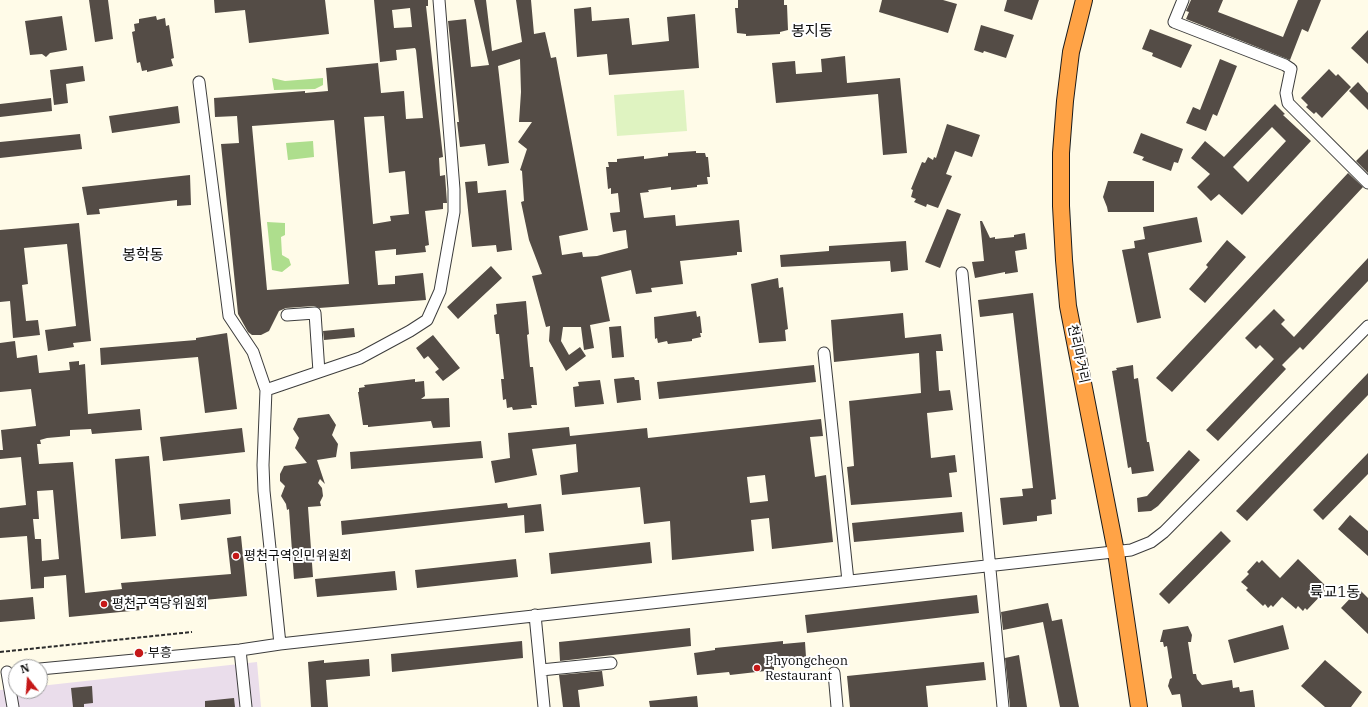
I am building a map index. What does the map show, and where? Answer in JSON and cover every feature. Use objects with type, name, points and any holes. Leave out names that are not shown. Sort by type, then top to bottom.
[{"type":"highway","name":"천리마거리","points":[[1084,0],[1072,52],[1065,101],[1061,153],[1061,206],[1064,260],[1068,306],[1116,552],[1139,707]]},
{"type":"street","points":[[266,390],[360,358],[410,331],[427,320],[440,291],[454,212],[454,189],[439,0]]},
{"type":"street","points":[[1183,0],[1174,22],[1278,62],[1291,69],[1286,93],[1288,103],[1368,183]]},
{"type":"street","points":[[199,82],[229,316],[252,352],[266,390],[263,465],[264,491],[280,644]]},
{"type":"street","points":[[962,273],[990,566],[993,617],[1003,707]]},
{"type":"street","points":[[287,315],[315,313],[319,372]]},
{"type":"street","points":[[48,668],[240,650],[280,644],[535,615],[1116,552],[1140,547],[1164,532],[1368,326]]},
{"type":"street","points":[[824,353],[848,581]]},
{"type":"street","points":[[535,615],[544,707]]},
{"type":"street","points":[[240,650],[246,707]]},
{"type":"street","points":[[540,670],[611,663]]},
{"type":"street","points":[[834,673],[838,707]]},
{"type":"path","points":[[0,652],[192,632]]},
{"type":"shaded area","points":[[257,662],[261,707],[0,707],[0,690],[8,690],[8,699],[48,699],[48,685]]},
{"type":"green space","points":[[272,78],[285,81],[323,78],[323,85],[315,89],[274,90]]},
{"type":"green space","points":[[684,90],[687,131],[617,136],[614,95]]},
{"type":"green space","points":[[313,141],[314,157],[288,160],[286,143]]},
{"type":"green space","points":[[267,222],[285,223],[285,235],[281,237],[282,255],[289,259],[291,265],[282,272],[272,270]]},
{"type":"building","points":[[89,0],[108,0],[113,39],[95,42]]},
{"type":"building","points":[[214,0],[325,0],[329,34],[249,43],[245,10],[215,13]]},
{"type":"building","points":[[374,0],[428,0],[428,6],[426,6],[443,157],[439,158],[440,176],[445,175],[447,203],[443,203],[443,209],[425,211],[429,245],[425,246],[426,252],[396,255],[396,249],[375,251],[378,285],[395,284],[395,276],[423,273],[426,300],[319,308],[314,306],[286,308],[279,311],[269,331],[261,335],[252,335],[248,332],[238,314],[221,144],[239,143],[237,116],[215,117],[214,98],[305,91],[305,93],[328,91],[326,68],[378,63],[381,93],[404,91],[406,119],[423,118],[415,48],[396,50],[397,60],[380,62]],"holes":[[[410,8],[412,27],[394,28],[392,10]],[[384,116],[389,173],[405,171],[409,214],[390,216],[391,221],[373,224],[364,117]],[[334,120],[349,284],[267,290],[252,126]]]},
{"type":"building","points":[[474,0],[486,0],[492,51],[522,42],[516,0],[531,0],[534,34],[545,32],[551,58],[556,57],[588,230],[559,236],[562,255],[582,252],[583,257],[597,256],[628,248],[626,230],[613,232],[610,213],[620,212],[618,193],[611,194],[611,188],[608,189],[606,167],[609,167],[608,162],[617,162],[617,159],[644,156],[644,159],[668,156],[668,153],[696,151],[696,153],[705,153],[706,157],[708,157],[710,177],[707,177],[708,184],[697,185],[697,187],[671,190],[671,187],[648,190],[649,192],[640,193],[644,218],[675,215],[676,226],[739,220],[742,252],[737,252],[737,255],[680,261],[683,284],[651,288],[652,292],[636,294],[631,270],[601,277],[610,321],[590,325],[594,348],[584,350],[581,327],[563,327],[561,341],[569,355],[580,347],[586,356],[566,371],[549,341],[550,326],[546,327],[532,276],[542,274],[529,240],[521,202],[524,201],[522,171],[520,170],[527,149],[518,142],[532,122],[519,122],[521,92],[520,59],[498,66],[509,163],[488,166],[485,144],[460,147],[457,122],[459,122],[448,21],[466,19],[471,67],[489,65]]},
{"type":"building","points":[[738,0],[784,0],[784,5],[787,5],[788,30],[780,32],[780,34],[746,36],[746,34],[737,33],[735,8],[738,8]]},
{"type":"building","points":[[882,0],[943,0],[957,4],[948,33],[879,12]]},
{"type":"building","points":[[1007,0],[1039,0],[1032,20],[1004,11]]},
{"type":"building","points":[[1191,0],[1223,0],[1218,12],[1283,37],[1298,0],[1321,0],[1308,32],[1302,29],[1290,60],[1186,19],[1189,12],[1186,11]]},
{"type":"building","points":[[591,7],[592,21],[629,18],[632,45],[669,41],[667,17],[695,14],[699,68],[609,75],[607,54],[577,57],[574,9]]},
{"type":"building","points":[[62,16],[67,50],[50,53],[46,57],[42,54],[30,55],[25,21]]},
{"type":"building","points":[[156,16],[157,20],[165,18],[166,26],[169,25],[174,58],[171,59],[173,66],[147,72],[147,70],[142,71],[140,62],[137,63],[132,32],[135,31],[134,24],[139,23],[139,19]]},
{"type":"building","points":[[981,25],[1014,35],[1006,58],[984,51],[983,53],[974,50]]},
{"type":"building","points":[[1150,29],[1192,45],[1181,68],[1152,56],[1153,53],[1142,49]]},
{"type":"building","points":[[1368,30],[1368,64],[1351,48]]},
{"type":"building","points":[[845,56],[847,83],[900,78],[907,153],[883,155],[878,94],[776,103],[772,63],[795,61],[796,74],[822,72],[821,59]]},
{"type":"building","points":[[1220,59],[1237,66],[1217,116],[1213,114],[1206,131],[1186,123],[1193,107],[1200,110]]},
{"type":"building","points":[[83,66],[85,81],[66,84],[68,103],[54,105],[50,70]]},
{"type":"building","points":[[1329,69],[1336,76],[1338,74],[1351,87],[1322,118],[1316,112],[1314,114],[1306,107],[1308,105],[1301,98]]},
{"type":"building","points":[[1358,82],[1368,93],[1368,110],[1349,91]]},
{"type":"building","points":[[51,98],[52,111],[0,117],[0,104]]},
{"type":"building","points":[[1275,104],[1285,114],[1283,115],[1311,141],[1242,215],[1219,194],[1211,201],[1197,187],[1210,174],[1191,158],[1205,141],[1224,157]],"holes":[[[1272,127],[1286,141],[1248,182],[1233,167]]]},
{"type":"building","points":[[178,106],[180,123],[112,133],[109,116]]},
{"type":"building","points":[[947,124],[980,135],[972,157],[955,151],[946,174],[952,176],[938,208],[927,204],[926,207],[914,202],[916,199],[911,197],[913,190],[911,189],[922,162],[925,163],[928,157],[933,160],[934,157],[936,158]]},
{"type":"building","points":[[1141,133],[1183,149],[1178,163],[1174,162],[1171,171],[1142,160],[1144,157],[1133,153]]},
{"type":"building","points":[[80,134],[82,149],[0,158],[0,142]]},
{"type":"building","points":[[1368,149],[1368,173],[1356,161]]},
{"type":"building","points":[[1348,173],[1363,187],[1172,392],[1156,378]]},
{"type":"building","points":[[190,175],[191,205],[177,206],[177,200],[99,209],[100,214],[87,215],[82,187]]},
{"type":"building","points":[[477,181],[478,193],[506,190],[512,250],[497,252],[496,245],[472,247],[465,182]]},
{"type":"building","points":[[1108,181],[1154,181],[1154,212],[1108,212],[1103,197]]},
{"type":"building","points":[[947,209],[961,214],[940,268],[925,262]]},
{"type":"building","points":[[1197,217],[1202,242],[1148,253],[1161,318],[1137,323],[1122,250],[1135,248],[1134,241],[1145,239],[1143,227]]},
{"type":"building","points":[[980,221],[982,221],[990,238],[995,237],[995,239],[1014,237],[1014,235],[1025,233],[1027,249],[1015,251],[1018,272],[1005,274],[1005,272],[975,278],[972,262],[984,261]]},
{"type":"building","points":[[79,223],[91,341],[73,343],[74,347],[48,351],[45,330],[76,326],[67,244],[24,248],[28,284],[22,285],[26,321],[38,320],[40,335],[13,338],[10,301],[0,302],[0,230]]},
{"type":"building","points":[[1227,240],[1246,257],[1205,303],[1189,289],[1208,267],[1206,265]]},
{"type":"building","points":[[906,241],[908,270],[891,272],[890,261],[781,267],[780,255],[829,251],[829,246]]},
{"type":"building","points":[[1368,258],[1368,281],[1303,350],[1300,347],[1282,365],[1286,369],[1218,441],[1206,430],[1274,359],[1260,345],[1256,349],[1245,338],[1274,309],[1285,320],[1281,324],[1294,337]]},
{"type":"building","points":[[491,266],[502,278],[458,319],[447,307]]},
{"type":"building","points":[[778,278],[779,288],[783,287],[788,329],[785,330],[786,341],[759,343],[751,284]]},
{"type":"building","points":[[1033,293],[1056,499],[1051,500],[1052,514],[1037,516],[1037,521],[1003,525],[1000,498],[1023,496],[1022,489],[1033,488],[1013,313],[980,317],[978,300]]},
{"type":"building","points":[[526,301],[530,367],[533,367],[537,405],[531,405],[532,408],[513,410],[512,407],[507,408],[506,399],[503,400],[501,379],[504,379],[499,334],[496,334],[494,315],[497,314],[496,304]]},
{"type":"building","points":[[696,311],[697,317],[700,316],[701,337],[692,339],[692,341],[668,344],[667,341],[658,343],[657,338],[655,339],[654,317]]},
{"type":"building","points":[[903,313],[905,338],[941,334],[943,351],[936,351],[939,391],[950,390],[953,410],[927,413],[931,458],[955,455],[957,472],[949,473],[952,497],[851,505],[847,467],[854,466],[849,401],[921,393],[919,353],[834,362],[831,320]]},
{"type":"building","points":[[621,326],[624,357],[612,358],[609,327]]},
{"type":"building","points":[[354,328],[355,337],[324,340],[323,331]]},
{"type":"building","points":[[227,333],[237,409],[205,413],[198,357],[101,365],[100,348],[196,340],[196,338]]},
{"type":"building","points":[[433,335],[460,368],[443,381],[435,372],[439,369],[428,356],[424,359],[416,348]]},
{"type":"building","points":[[15,341],[17,358],[37,355],[39,373],[70,370],[69,362],[79,361],[79,365],[85,364],[88,414],[140,409],[142,430],[92,434],[91,429],[70,430],[70,436],[47,438],[40,440],[41,444],[37,444],[39,464],[73,462],[85,593],[122,589],[121,583],[231,574],[227,538],[241,536],[247,596],[140,606],[141,610],[69,617],[66,575],[44,577],[44,588],[31,589],[27,536],[0,538],[0,508],[26,505],[21,457],[0,459],[0,450],[3,450],[1,430],[36,426],[31,389],[0,392],[0,343]],"holes":[[[53,490],[59,559],[42,561],[41,539],[35,539],[33,519],[39,519],[37,491]]]},
{"type":"building","points":[[814,365],[816,382],[659,399],[657,382]]},
{"type":"building","points":[[1133,365],[1134,379],[1138,378],[1147,442],[1149,442],[1154,471],[1132,474],[1131,467],[1128,468],[1112,371],[1117,370],[1116,368]]},
{"type":"building","points":[[1368,373],[1368,395],[1247,521],[1236,511]]},
{"type":"building","points":[[634,377],[635,380],[639,380],[641,400],[617,403],[614,379]]},
{"type":"building","points":[[415,379],[415,382],[424,381],[425,396],[421,399],[449,398],[450,427],[433,428],[431,421],[368,427],[368,425],[363,425],[358,392],[359,388],[365,387],[364,385]]},
{"type":"building","points":[[600,380],[604,404],[575,407],[573,387],[579,386],[578,382]]},
{"type":"building","points":[[329,414],[336,425],[332,435],[338,444],[336,457],[317,460],[325,484],[320,479],[318,483],[322,488],[323,496],[320,502],[321,506],[308,507],[313,577],[294,579],[289,509],[287,510],[286,504],[281,496],[285,486],[280,481],[280,474],[284,466],[307,463],[295,448],[299,438],[293,429],[298,418]]},
{"type":"building","points":[[821,419],[823,436],[810,437],[815,477],[826,475],[833,542],[772,549],[769,518],[751,520],[754,551],[672,560],[670,521],[644,524],[640,487],[562,495],[560,475],[578,472],[576,444],[532,449],[537,475],[495,483],[491,461],[510,458],[508,433],[569,427],[570,436],[647,428],[648,438]],"holes":[[[765,475],[768,501],[750,503],[747,477]]]},
{"type":"building","points":[[242,428],[245,452],[163,461],[160,437]]},
{"type":"building","points":[[481,441],[483,458],[351,469],[350,452]]},
{"type":"building","points":[[1189,450],[1200,460],[1158,506],[1151,511],[1138,512],[1137,498],[1147,496]]},
{"type":"building","points":[[1368,453],[1368,474],[1323,520],[1313,510]]},
{"type":"building","points":[[149,456],[156,536],[121,539],[115,459]]},
{"type":"building","points":[[230,499],[231,514],[181,520],[179,504]]},
{"type":"building","points":[[507,503],[508,508],[541,504],[544,531],[525,533],[524,515],[342,535],[341,521]]},
{"type":"building","points":[[962,512],[964,532],[854,542],[852,523]]},
{"type":"building","points":[[1350,515],[1368,531],[1368,556],[1338,529]]},
{"type":"building","points":[[1221,531],[1231,541],[1169,604],[1159,594]]},
{"type":"building","points":[[650,542],[652,563],[551,574],[549,553]]},
{"type":"building","points":[[516,559],[518,577],[417,588],[415,570]]},
{"type":"building","points":[[1298,559],[1326,586],[1323,589],[1325,591],[1307,610],[1305,608],[1303,611],[1298,606],[1296,609],[1282,597],[1273,607],[1271,605],[1268,608],[1265,604],[1263,606],[1246,590],[1248,588],[1241,582],[1249,574],[1247,572],[1257,561],[1259,563],[1262,560],[1280,578]]},
{"type":"building","points":[[395,571],[397,590],[317,597],[315,579]]},
{"type":"building","points":[[1359,589],[1368,598],[1368,634],[1341,608]]},
{"type":"building","points":[[977,595],[979,613],[807,633],[805,615]]},
{"type":"building","points":[[33,597],[35,619],[0,622],[0,600]]},
{"type":"building","points":[[1048,603],[1052,621],[1062,619],[1079,707],[1060,707],[1043,622],[1003,630],[1001,612]]},
{"type":"building","points":[[1283,625],[1289,649],[1234,663],[1228,640]]},
{"type":"building","points":[[1188,626],[1192,635],[1191,642],[1188,642],[1193,674],[1196,674],[1197,679],[1202,685],[1232,680],[1233,688],[1239,687],[1240,692],[1253,690],[1255,707],[1182,707],[1180,694],[1172,695],[1168,686],[1170,679],[1172,678],[1167,646],[1164,647],[1163,642],[1160,642],[1163,630]]},
{"type":"building","points":[[690,628],[691,646],[560,661],[559,642]]},
{"type":"building","points":[[522,641],[523,658],[392,672],[391,654]]},
{"type":"building","points":[[783,641],[783,644],[805,642],[806,657],[785,660],[786,666],[774,667],[774,670],[730,675],[729,672],[697,675],[694,653],[715,650],[715,648]]},
{"type":"building","points":[[1019,655],[1027,707],[1010,707],[1005,658]]},
{"type":"building","points":[[369,659],[370,676],[326,680],[328,707],[311,707],[308,662],[324,660],[324,663]]},
{"type":"building","points":[[1325,660],[1362,692],[1351,707],[1325,707],[1301,686]]},
{"type":"building","points":[[984,662],[986,680],[926,686],[928,707],[850,707],[847,676]]},
{"type":"building","points":[[602,671],[604,686],[578,690],[580,707],[563,707],[559,675]]},
{"type":"building","points":[[92,686],[93,703],[84,704],[84,707],[73,707],[71,688]]},
{"type":"building","points":[[697,696],[698,707],[650,707],[649,701]]},
{"type":"building","points":[[234,698],[235,707],[205,707],[205,701]]},
{"type":"place","name":"평천구역인민위원회","points":[[236,556]]},
{"type":"place","name":"평천구역당위원회","points":[[104,604]]},
{"type":"place","name":"부흥","points":[[139,653]]},
{"type":"place","name":"Phyongcheon Restaurant","points":[[757,668]]},
{"type":"district","name":"봉지동","points":[[812,32]]},
{"type":"district","name":"봉학동","points":[[143,256]]},
{"type":"district","name":"륙교1동","points":[[1335,593]]}]
